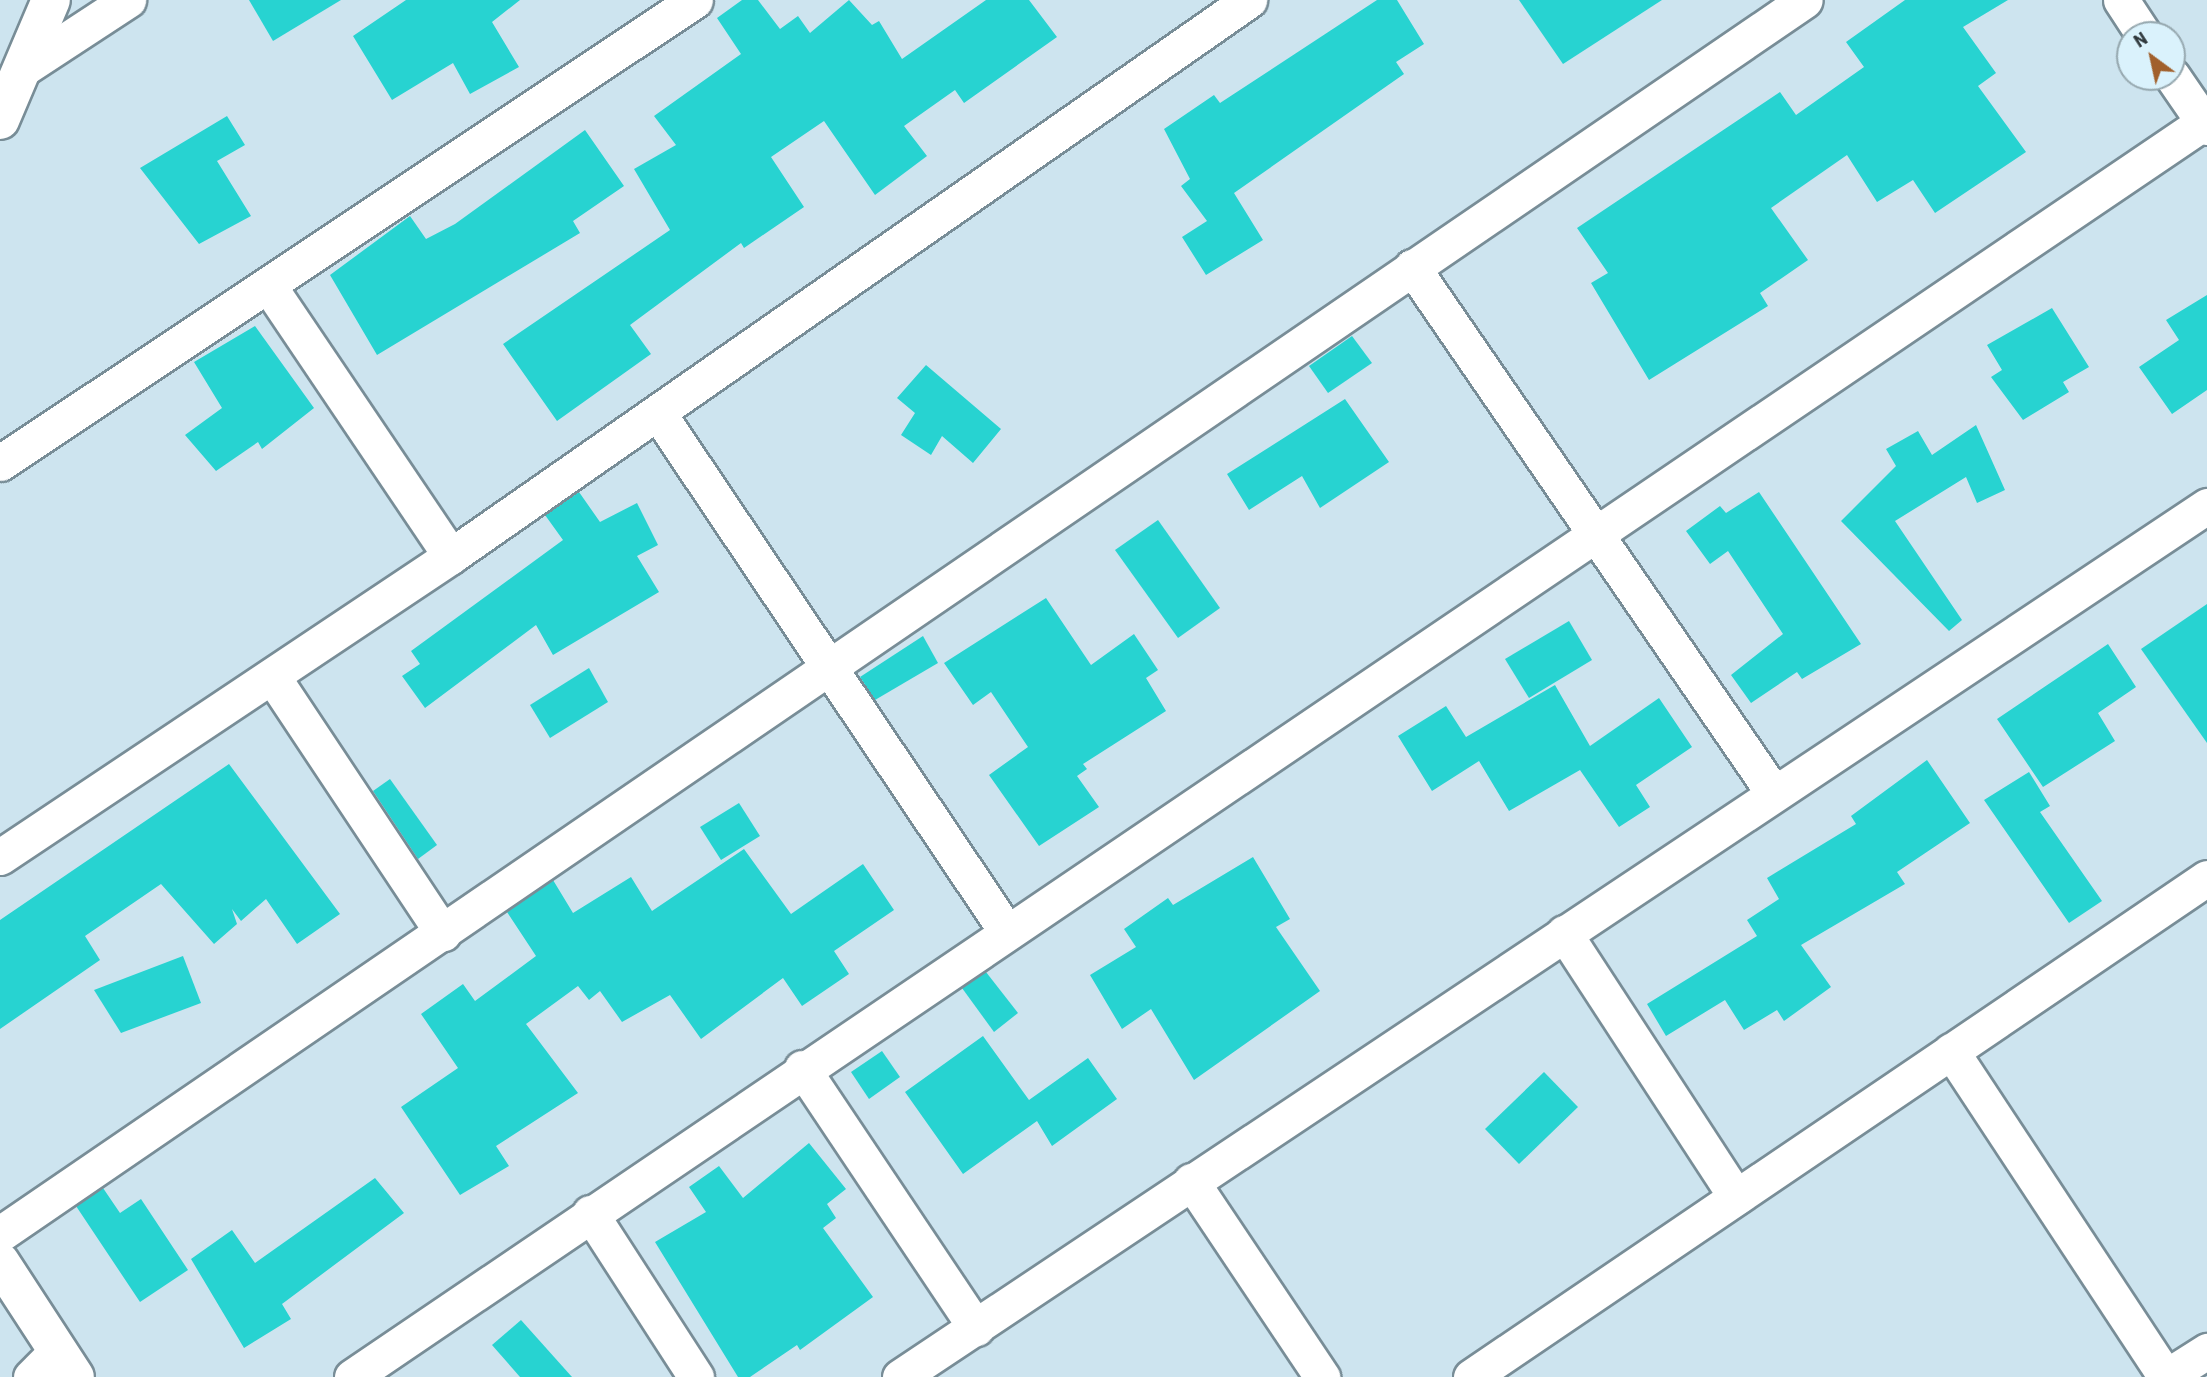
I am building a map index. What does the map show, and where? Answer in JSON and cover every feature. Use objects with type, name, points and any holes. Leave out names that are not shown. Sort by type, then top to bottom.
[{"type":"street","points":[[0,120],[27,66],[51,0]]},
{"type":"street","points":[[27,66],[128,0]]},
{"type":"street","points":[[0,463],[695,0]]},
{"type":"street","points":[[0,1234],[443,933],[827,666],[1805,0]]},
{"type":"street","points":[[2121,0],[2135,21]]},
{"type":"street","points":[[0,857],[451,556],[1244,1]]},
{"type":"street","points":[[352,1377],[1005,929],[1598,538],[2206,123],[2183,91]]},
{"type":"street","points":[[1412,267],[1773,792]]},
{"type":"street","points":[[268,285],[451,556]]},
{"type":"street","points":[[658,413],[1005,929]]},
{"type":"street","points":[[900,1377],[1773,792],[2207,506]]},
{"type":"street","points":[[272,677],[443,933]]},
{"type":"street","points":[[1471,1377],[2207,877]]},
{"type":"street","points":[[1564,933],[1736,1197]]},
{"type":"street","points":[[1951,1051],[2166,1377],[2207,1350]]},
{"type":"street","points":[[802,1068],[976,1328]]},
{"type":"street","points":[[1191,1181],[1322,1377]]},
{"type":"street","points":[[590,1213],[696,1377]]},
{"type":"street","points":[[0,1262],[54,1368]]},
{"type":"building","points":[[249,0],[341,0],[273,41]]},
{"type":"building","points":[[406,0],[520,0],[492,22],[519,67],[470,94],[453,63],[392,100],[353,36]]},
{"type":"building","points":[[742,0],[758,0],[780,29],[798,16],[810,33],[849,0],[872,25],[879,21],[902,59],[986,0],[1029,0],[1057,37],[964,103],[955,90],[904,126],[927,156],[875,195],[824,121],[771,157],[804,207],[744,248],[741,243],[630,325],[651,354],[557,421],[503,344],[670,230],[634,169],[676,145],[654,116],[741,54],[717,18]]},
{"type":"building","points":[[1377,0],[1397,0],[1424,44],[1396,62],[1404,74],[1234,193],[1263,240],[1206,275],[1182,237],[1207,221],[1181,186],[1190,179],[1164,129],[1214,95],[1220,103]]},
{"type":"building","points":[[1519,0],[1662,0],[1563,64]]},
{"type":"building","points":[[1905,0],[2008,0],[1963,27],[1996,73],[1978,86],[2026,152],[1935,213],[1913,180],[1877,202],[1847,155],[1771,208],[1808,260],[1760,293],[1768,306],[1649,380],[1591,283],[1608,273],[1577,228],[1780,92],[1796,115],[1864,67],[1846,42]]},
{"type":"building","points":[[227,116],[245,145],[217,161],[251,216],[199,244],[140,168]]},
{"type":"building","points":[[585,130],[624,186],[573,221],[580,233],[377,355],[330,275],[410,216],[426,239],[455,224]]},
{"type":"building","points":[[2207,295],[2207,390],[2172,414],[2139,367],[2179,340],[2166,320]]},
{"type":"building","points":[[2052,308],[2089,367],[2063,382],[2069,392],[2023,420],[1991,377],[2002,370],[1987,345]]},
{"type":"building","points":[[255,326],[314,408],[262,449],[258,442],[216,471],[185,435],[222,408],[194,362]]},
{"type":"building","points":[[1352,336],[1372,363],[1328,393],[1309,366]]},
{"type":"building","points":[[926,365],[1001,429],[973,463],[942,436],[931,455],[901,435],[915,413],[897,398]]},
{"type":"building","points":[[1345,399],[1389,462],[1320,508],[1302,476],[1249,510],[1227,474]]},
{"type":"building","points":[[1976,425],[2005,490],[1977,503],[1966,477],[1895,521],[1962,620],[1949,631],[1841,521],[1896,466],[1886,449],[1918,431],[1932,455]]},
{"type":"building","points":[[579,492],[600,522],[637,503],[658,545],[637,556],[659,592],[553,655],[536,625],[425,708],[402,676],[420,664],[411,651],[563,540],[545,515]]},
{"type":"building","points":[[1759,492],[1861,644],[1802,679],[1797,672],[1751,703],[1731,675],[1783,634],[1728,551],[1710,564],[1686,531],[1720,506],[1726,513]]},
{"type":"building","points":[[1158,520],[1220,608],[1178,638],[1115,550]]},
{"type":"building","points":[[1046,598],[1091,665],[1134,634],[1158,670],[1146,678],[1166,711],[1083,764],[1087,769],[1077,776],[1099,807],[1039,846],[989,775],[1028,747],[991,692],[973,705],[944,663]]},
{"type":"building","points":[[2207,604],[2207,743],[2141,649]]},
{"type":"building","points":[[1569,621],[1592,660],[1529,698],[1505,659]]},
{"type":"building","points":[[923,636],[938,663],[875,700],[860,677]]},
{"type":"building","points":[[2108,644],[2136,687],[2098,713],[2115,741],[2043,787],[1997,719]]},
{"type":"building","points":[[589,668],[608,702],[550,738],[530,705]]},
{"type":"building","points":[[1555,685],[1590,746],[1659,698],[1692,747],[1636,785],[1650,807],[1619,827],[1580,770],[1509,811],[1479,761],[1432,791],[1398,736],[1446,706],[1466,737]]},
{"type":"building","points":[[1927,760],[1970,823],[1897,872],[1905,884],[1801,945],[1831,987],[1784,1021],[1777,1010],[1744,1030],[1725,1000],[1666,1036],[1647,1004],[1757,936],[1747,920],[1779,899],[1767,878],[1856,824],[1851,816]]},
{"type":"building","points":[[229,764],[340,914],[297,944],[266,899],[241,921],[232,909],[237,924],[214,944],[161,884],[85,936],[100,960],[0,1029],[0,920]]},
{"type":"building","points":[[2029,772],[2050,806],[2040,812],[2102,901],[2069,923],[1984,800]]},
{"type":"building","points":[[390,779],[437,845],[418,859],[373,791]]},
{"type":"building","points":[[739,803],[760,836],[721,860],[700,827]]},
{"type":"building","points":[[744,849],[791,914],[863,864],[894,910],[834,951],[849,974],[802,1006],[783,978],[701,1039],[670,995],[622,1022],[600,991],[589,1000],[578,986],[526,1024],[578,1093],[496,1146],[509,1166],[460,1195],[401,1107],[458,1068],[421,1014],[463,984],[475,1001],[536,956],[507,912],[553,880],[573,913],[631,877],[652,911]]},
{"type":"building","points":[[1253,857],[1290,919],[1276,927],[1320,991],[1194,1080],[1151,1009],[1122,1029],[1090,975],[1136,947],[1124,929],[1168,898],[1173,905]]},
{"type":"building","points":[[183,956],[201,1003],[121,1033],[94,990]]},
{"type":"building","points":[[986,972],[1018,1013],[994,1032],[962,988]]},
{"type":"building","points":[[983,1036],[1029,1100],[1088,1058],[1117,1099],[1052,1146],[1037,1121],[963,1174],[905,1092]]},
{"type":"building","points":[[882,1051],[900,1077],[869,1099],[851,1072]]},
{"type":"building","points":[[1544,1072],[1578,1107],[1519,1164],[1485,1129]]},
{"type":"building","points":[[809,1143],[846,1189],[827,1204],[836,1218],[823,1228],[873,1297],[800,1350],[797,1345],[750,1377],[738,1377],[655,1242],[706,1212],[689,1187],[719,1166],[743,1198]]},
{"type":"building","points":[[375,1178],[404,1213],[282,1304],[291,1319],[244,1348],[191,1259],[232,1230],[255,1263]]},
{"type":"building","points":[[103,1188],[120,1213],[141,1199],[188,1270],[140,1302],[76,1206]]},
{"type":"building","points":[[521,1320],[572,1377],[520,1377],[492,1345]]}]
